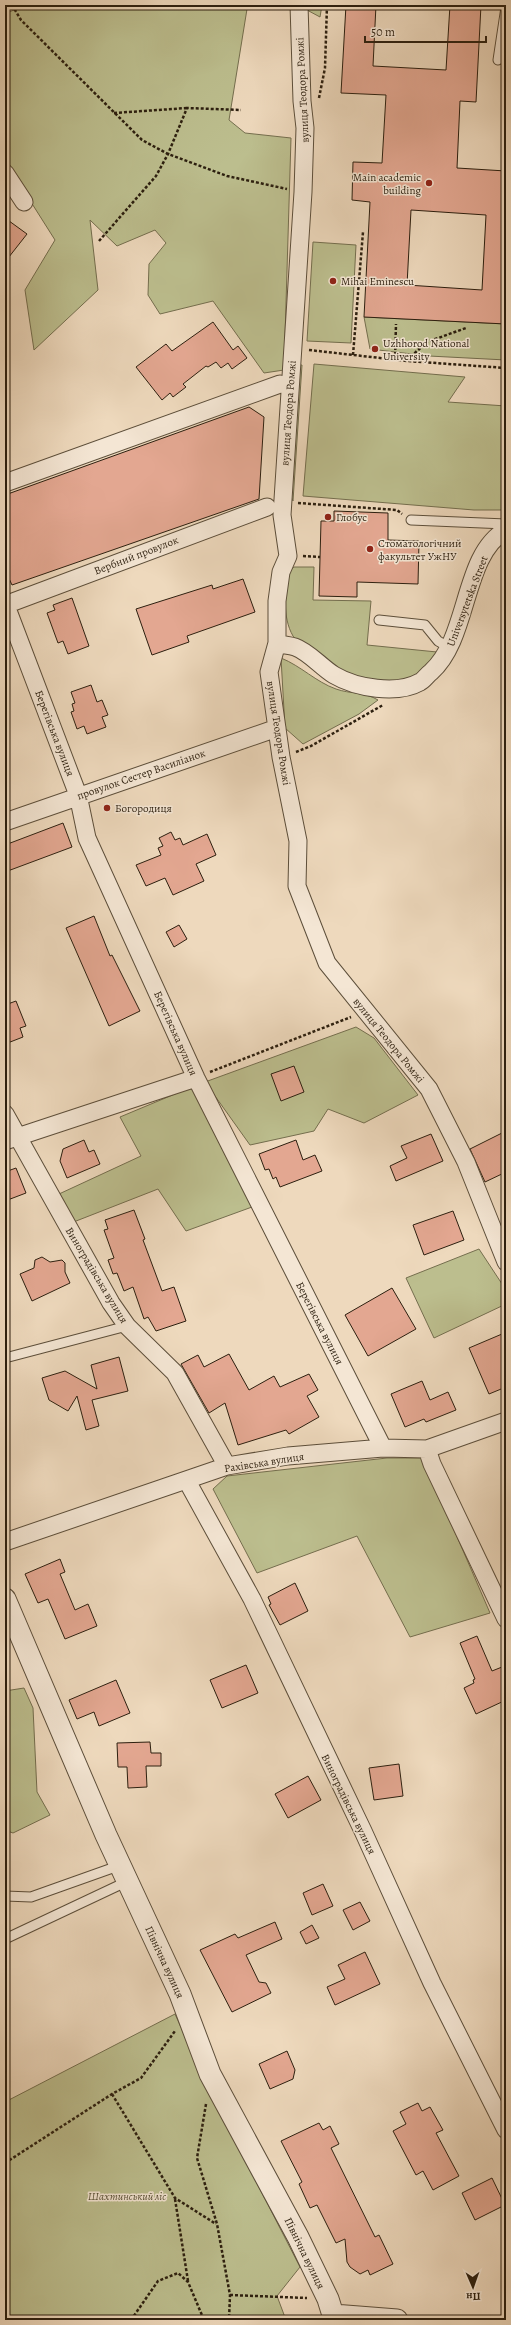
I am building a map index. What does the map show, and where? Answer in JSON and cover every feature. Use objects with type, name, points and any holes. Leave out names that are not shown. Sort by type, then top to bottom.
[{"type":"street","name":"вулиця Теодора Ромжі","points":[[299,5],[302,101],[305,128],[303,192],[282,515],[288,556],[281,572],[277,601],[277,644],[269,672],[281,757],[298,841],[297,886],[327,963],[429,1089],[466,1162],[506,1262]]},
{"type":"street","points":[[5,173],[24,202]]},
{"type":"street","points":[[5,483],[280,384]]},
{"type":"street","name":"Вербний провулок","points":[[5,604],[266,507]]},
{"type":"street","name":"Universytetska Street","points":[[277,644],[296,647],[335,676],[351,682],[376,688],[400,688],[420,682],[437,667],[450,648],[481,558],[499,534],[506,530]]},
{"type":"street","name":"Берегівська вулиця","points":[[5,604],[78,795],[88,838],[196,1078],[383,1448]]},
{"type":"street","name":"провулок Сестер Василіанок","points":[[5,822],[78,795],[277,728]]},
{"type":"street","points":[[11,1138],[196,1078]]},
{"type":"street","name":"Виноградівська вулиця","points":[[5,1114],[11,1138],[111,1303],[127,1326],[175,1373],[227,1466]]},
{"type":"street","name":"Рахівська вулиця","points":[[5,1542],[188,1481],[227,1466],[288,1456],[383,1448],[428,1448],[506,1421]]},
{"type":"street","points":[[428,1448],[432,1464],[506,1619]]},
{"type":"street","name":"Виноградівська вулиця","points":[[188,1481],[252,1599],[363,1831],[432,1983],[506,2130]]},
{"type":"street","name":"Північна вулиця","points":[[5,1599],[124,1873],[185,2005],[210,2074],[298,2237],[331,2312]]},
{"type":"street","points":[[331,2312],[397,2320]]},
{"type":"lane","points":[[498,60],[506,7]]},
{"type":"lane","points":[[411,520],[506,524]]},
{"type":"lane","points":[[379,620],[425,625],[438,641],[450,648]]},
{"type":"lane","points":[[5,1358],[127,1326]]},
{"type":"lane","points":[[5,1896],[31,1897],[124,1873]]},
{"type":"lane","points":[[5,1939],[124,1873]]},
{"type":"path","points":[[12,5],[21,20],[113,114],[142,140],[168,154],[227,176],[303,192]]},
{"type":"path","points":[[318,101],[321,94],[325,68],[327,5]]},
{"type":"path","points":[[113,114],[187,108],[241,110]]},
{"type":"path","points":[[99,241],[156,176],[168,154],[187,108]]},
{"type":"path","points":[[353,355],[363,232]]},
{"type":"path","points":[[395,360],[396,324]]},
{"type":"path","points":[[407,361],[427,342],[466,328]]},
{"type":"path","points":[[292,348],[395,360],[506,368]]},
{"type":"path","points":[[298,503],[397,510],[411,520]]},
{"type":"path","points":[[301,556],[320,557]]},
{"type":"path","points":[[281,757],[311,746],[384,705],[400,688]]},
{"type":"path","points":[[196,1078],[366,1011]]},
{"type":"path","points":[[5,2163],[112,2094],[141,2078],[181,2024],[185,2005]]},
{"type":"path","points":[[210,2074],[198,2158],[217,2224],[230,2295],[229,2320]]},
{"type":"path","points":[[112,2094],[175,2198],[188,2282],[204,2320]]},
{"type":"path","points":[[175,2198],[217,2224]]},
{"type":"path","points":[[131,2320],[158,2281],[178,2273],[188,2282]]},
{"type":"path","points":[[230,2295],[331,2312]]},
{"type":"green space","points":[[25,5],[278,5],[278,7],[247,9],[229,120],[245,133],[291,138],[284,370],[264,373],[213,301],[160,314],[148,295],[149,264],[166,243],[155,230],[117,246],[90,220],[98,290],[34,350],[25,290],[55,240],[5,161],[5,14]]},
{"type":"green space","points":[[307,5],[322,5],[320,17],[307,10]]},
{"type":"green space","points":[[313,242],[356,245],[351,343],[307,341]]},
{"type":"green space","points":[[364,317],[506,324],[506,360],[429,356],[370,349]]},
{"type":"green space","points":[[314,364],[465,377],[448,402],[506,406],[506,510],[474,510],[303,496]]},
{"type":"green space","points":[[297,365],[302,365],[293,501],[289,491]]},
{"type":"green space","points":[[294,567],[314,567],[313,600],[371,601],[367,645],[437,652],[419,673],[404,680],[381,682],[364,680],[344,674],[337,670],[297,641],[290,629],[287,621],[285,605],[286,573]]},
{"type":"green space","points":[[281,658],[329,686],[341,691],[373,697],[378,700],[359,714],[303,744],[285,728]]},
{"type":"green space","points":[[356,1027],[374,1038],[418,1095],[364,1123],[328,1109],[314,1131],[250,1145],[205,1082]]},
{"type":"green space","points":[[194,1086],[252,1207],[186,1231],[158,1189],[71,1223],[59,1194],[141,1156],[120,1117]]},
{"type":"green space","points":[[479,1249],[506,1290],[506,1304],[434,1338],[406,1278]]},
{"type":"green space","points":[[387,1458],[423,1458],[490,1613],[410,1637],[357,1536],[257,1573],[213,1489],[227,1476]]},
{"type":"green space","points":[[24,1688],[33,1708],[37,1792],[50,1815],[13,1833],[5,1830],[5,1691]]},
{"type":"green space","name":"Шахтинський ліс","points":[[175,2014],[210,2092],[300,2267],[277,2296],[286,2320],[5,2320],[5,2102]]},
{"type":"building","name":"Main academic building","points":[[346,5],[376,5],[373,66],[446,70],[450,5],[481,5],[476,102],[460,101],[457,168],[506,171],[506,324],[364,317],[370,202],[352,200],[353,162],[382,163],[386,95],[341,93]],"holes":[[[411,210],[486,215],[482,290],[407,285]]]},
{"type":"building","points":[[5,218],[27,234],[5,262]]},
{"type":"building","points":[[213,322],[233,350],[238,346],[247,358],[232,369],[228,363],[221,368],[216,362],[208,367],[206,366],[183,384],[186,387],[173,397],[170,393],[162,400],[136,367],[166,344],[172,351]]},
{"type":"building","points":[[249,407],[264,417],[259,499],[12,585],[5,570],[5,495]]},
{"type":"building","name":"Стоматологічний факультет УжНУ","points":[[334,511],[388,513],[388,540],[419,541],[418,584],[357,582],[357,597],[319,596],[321,521],[334,521]]},
{"type":"building","points":[[243,579],[255,612],[187,636],[189,642],[152,655],[136,609],[212,585],[213,589]]},
{"type":"building","points":[[72,598],[89,646],[68,654],[63,641],[58,643],[47,613],[55,610],[53,605]]},
{"type":"building","points":[[91,685],[97,702],[102,700],[108,715],[102,717],[106,727],[87,734],[84,726],[77,729],[71,712],[74,711],[72,704],[75,703],[71,692]]},
{"type":"building","points":[[63,823],[72,847],[5,872],[5,845]]},
{"type":"building","points":[[171,832],[175,840],[180,838],[183,845],[207,834],[216,855],[196,864],[204,881],[173,895],[165,878],[146,886],[136,865],[161,855],[158,848],[163,846],[159,838]]},
{"type":"building","points":[[94,916],[110,956],[112,955],[140,1011],[109,1026],[66,928]]},
{"type":"building","points":[[179,925],[187,939],[174,947],[166,932]]},
{"type":"building","points":[[16,1001],[26,1026],[20,1028],[23,1037],[5,1044],[5,1005]]},
{"type":"building","points":[[294,1066],[304,1092],[281,1101],[271,1074]]},
{"type":"building","points":[[506,1131],[506,1172],[485,1182],[470,1149]]},
{"type":"building","points":[[431,1134],[443,1161],[396,1181],[390,1166],[407,1158],[401,1146]]},
{"type":"building","points":[[84,1140],[89,1152],[94,1150],[100,1164],[67,1178],[60,1161],[63,1149]]},
{"type":"building","points":[[296,1140],[303,1160],[315,1155],[322,1171],[280,1187],[276,1177],[273,1179],[269,1169],[265,1170],[259,1154]]},
{"type":"building","points":[[16,1168],[26,1193],[5,1201],[5,1172]]},
{"type":"building","points":[[134,1210],[145,1239],[143,1240],[162,1291],[174,1287],[186,1321],[156,1331],[148,1317],[144,1319],[133,1287],[124,1291],[117,1273],[113,1274],[108,1260],[114,1258],[104,1230],[108,1229],[105,1220]]},
{"type":"building","points":[[453,1211],[464,1240],[424,1255],[413,1225]]},
{"type":"building","points":[[42,1257],[50,1262],[62,1260],[65,1263],[65,1272],[70,1283],[32,1301],[20,1274],[34,1268],[35,1260]]},
{"type":"building","points":[[392,1288],[416,1329],[368,1356],[345,1315]]},
{"type":"building","points":[[502,1334],[506,1343],[506,1387],[489,1394],[469,1348]]},
{"type":"building","points":[[229,1354],[249,1390],[274,1376],[280,1387],[309,1374],[318,1390],[307,1396],[319,1417],[289,1434],[286,1430],[238,1445],[225,1403],[209,1413],[181,1364],[198,1355],[204,1367]]},
{"type":"building","points":[[119,1357],[128,1391],[92,1400],[99,1426],[86,1430],[77,1396],[68,1411],[49,1400],[42,1378],[65,1371],[97,1389],[91,1365]]},
{"type":"building","points":[[422,1381],[430,1400],[448,1392],[456,1410],[426,1422],[424,1419],[405,1427],[391,1394]]},
{"type":"building","points":[[60,1559],[65,1572],[60,1574],[75,1610],[88,1604],[97,1626],[65,1639],[48,1599],[38,1603],[25,1574]]},
{"type":"building","points":[[295,1583],[308,1611],[280,1625],[269,1605],[271,1604],[268,1597]]},
{"type":"building","points":[[477,1636],[492,1671],[502,1667],[506,1676],[506,1700],[476,1714],[464,1688],[474,1683],[473,1680],[475,1679],[460,1643]]},
{"type":"building","points":[[246,1665],[258,1693],[222,1708],[210,1680]]},
{"type":"building","points":[[116,1680],[130,1713],[99,1726],[94,1712],[77,1719],[69,1700]]},
{"type":"building","points":[[150,1742],[151,1753],[161,1753],[161,1766],[146,1766],[147,1787],[128,1788],[127,1767],[118,1767],[117,1743]]},
{"type":"building","points":[[399,1764],[403,1796],[374,1800],[369,1768]]},
{"type":"building","points":[[308,1776],[321,1800],[288,1818],[275,1794]]},
{"type":"building","points":[[323,1884],[333,1906],[312,1915],[303,1893]]},
{"type":"building","points":[[360,1902],[370,1921],[353,1930],[343,1910]]},
{"type":"building","points":[[275,1922],[282,1939],[246,1955],[259,1982],[266,1983],[271,1993],[232,2012],[200,1950],[235,1934],[238,1938]]},
{"type":"building","points":[[312,1925],[319,1938],[306,1944],[300,1932]]},
{"type":"building","points":[[365,1952],[380,1984],[335,2005],[327,1987],[345,1979],[338,1965]]},
{"type":"building","points":[[287,2051],[295,2070],[293,2079],[270,2089],[259,2064]]},
{"type":"building","points":[[418,2103],[422,2111],[430,2107],[443,2130],[436,2133],[459,2176],[433,2190],[423,2171],[416,2175],[393,2131],[406,2124],[400,2112]]},
{"type":"building","points":[[319,2123],[323,2130],[330,2126],[339,2144],[331,2148],[375,2237],[379,2235],[393,2264],[370,2275],[368,2270],[360,2274],[350,2267],[347,2262],[345,2239],[336,2243],[317,2205],[310,2208],[299,2184],[302,2182],[281,2141]]},
{"type":"building","points":[[492,2178],[505,2205],[475,2220],[462,2193]]},
{"type":"place","name":"Main academic building","points":[[429,183]]},
{"type":"place","name":"Mihai Eminescu","points":[[333,281]]},
{"type":"place","name":"Uzhhorod National University","points":[[375,349]]},
{"type":"place","name":"Глобус","points":[[328,517]]},
{"type":"place","name":"Стоматологічний факультет УжНУ","points":[[370,549]]},
{"type":"place","name":"Богородиця","points":[[107,808]]}]
